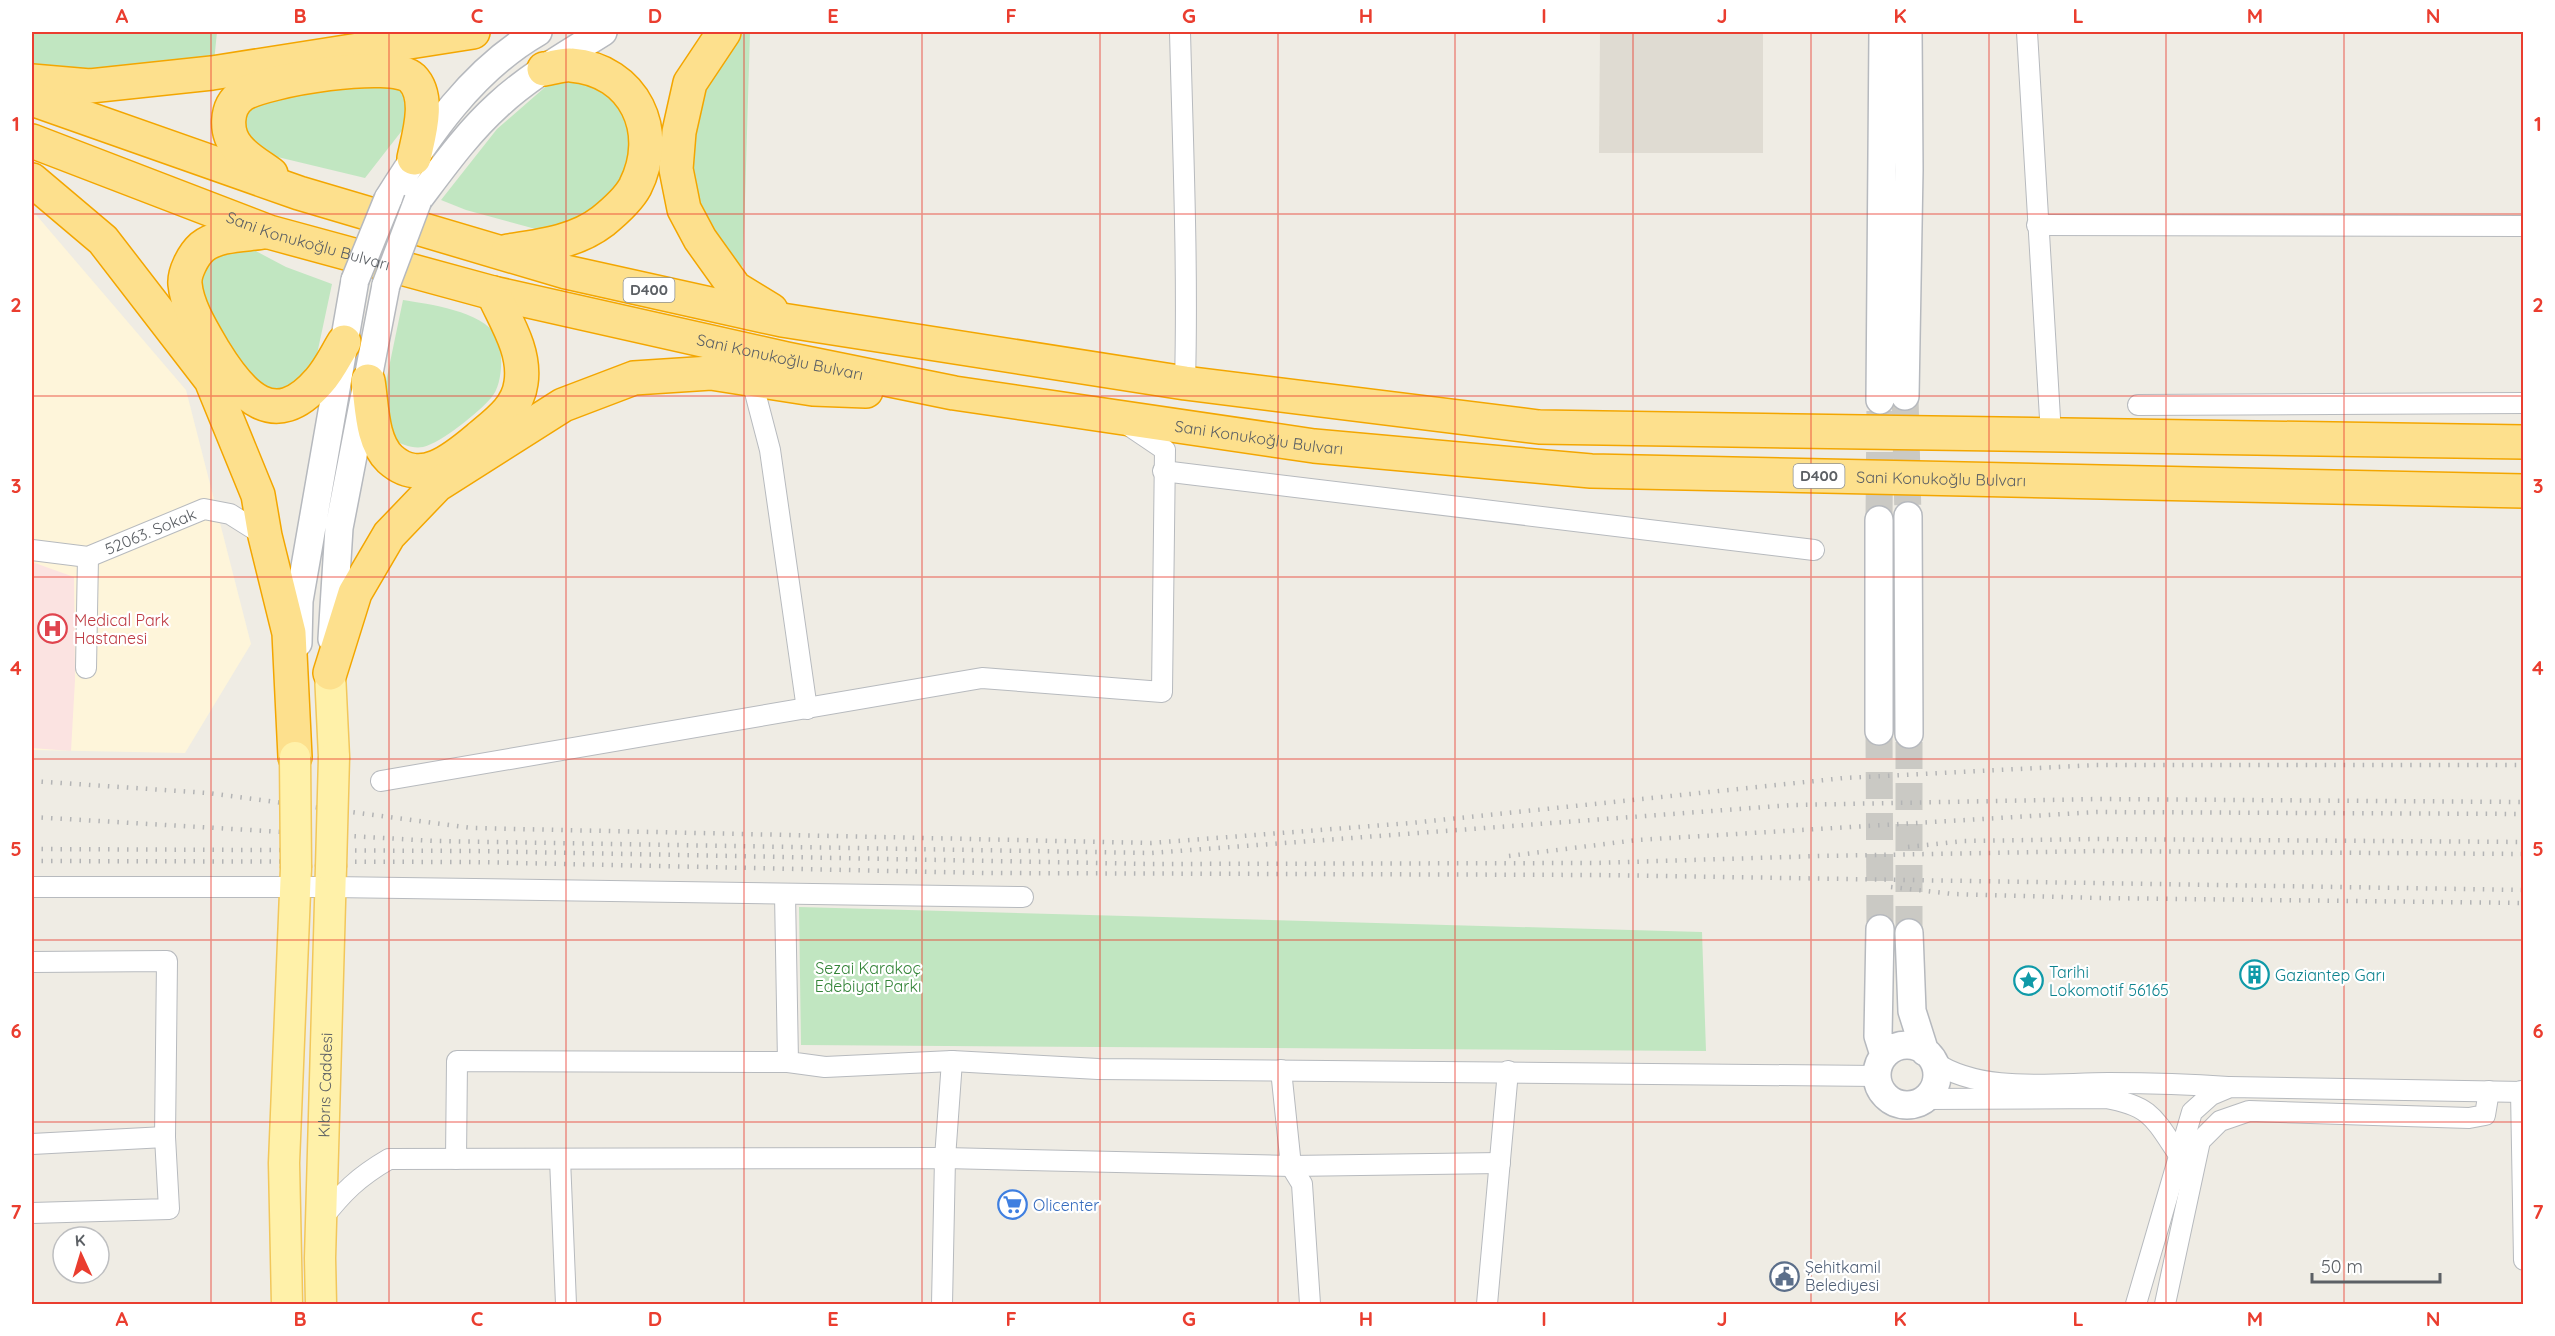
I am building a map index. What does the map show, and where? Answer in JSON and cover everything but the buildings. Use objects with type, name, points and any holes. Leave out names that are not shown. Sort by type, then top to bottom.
[{"type":"highway","points":[[32,81],[90,86],[212,73],[473,32]]},
{"type":"highway","points":[[724,32],[690,83],[676,169],[684,209],[700,239],[735,288],[788,321]]},
{"type":"highway","points":[[500,253],[557,243],[585,232],[602,222],[624,202],[634,189],[640,174],[646,140],[645,125],[641,112],[625,89],[593,69],[570,65],[544,69]]},
{"type":"highway","points":[[299,193],[237,148],[229,131],[229,116],[242,95],[274,83],[357,71],[404,72],[413,79],[420,93],[422,107],[414,158]]},
{"type":"highway","name":"D400","points":[[32,99],[299,193],[566,272],[788,321],[1185,383],[1539,427],[2523,442]]},
{"type":"highway","name":"Sani Konukoğlu Bulvarı","points":[[32,141],[269,232],[493,293],[787,359],[954,393],[1314,446],[1591,471],[2523,491]]},
{"type":"highway","points":[[32,180],[103,240],[211,380],[258,495],[265,536],[289,633],[295,757]]},
{"type":"highway","points":[[269,232],[220,238],[202,247],[189,266],[185,283],[190,303],[204,334],[228,374],[256,403],[273,407],[292,404],[319,381],[344,342]]},
{"type":"highway","points":[[368,381],[376,431],[381,447],[389,458],[401,467],[418,471],[436,468],[452,460],[508,413],[517,399],[521,383],[519,351],[493,293]]},
{"type":"highway","points":[[330,673],[356,593],[389,535],[436,485],[563,405],[634,378],[711,373],[813,389],[954,393]]},
{"type":"main road","name":"Kıbrıs Caddesi","points":[[321,1305],[320,1258],[334,757],[330,673]]},
{"type":"main road","points":[[287,1305],[284,1163],[296,878],[295,757]]},
{"type":"main road","points":[[264,1305],[277,1287],[285,1253]]},
{"type":"main road","points":[[320,1258],[337,1305]]},
{"type":"street","points":[[295,757],[299,601],[355,280],[388,199],[414,158],[476,79],[509,48],[538,32]]},
{"type":"street","points":[[330,673],[339,528],[386,285],[418,200],[461,143],[499,104],[544,69],[603,32]]},
{"type":"street","points":[[1180,32],[1184,233],[1188,293],[1185,383]]},
{"type":"street","points":[[1883,32],[1893,398],[1909,170],[1908,32]]},
{"type":"street","points":[[2027,32],[2051,435]]},
{"type":"street","points":[[2037,225],[2523,226]]},
{"type":"street","points":[[752,381],[770,450],[807,709]]},
{"type":"street","points":[[2138,405],[2523,403]]},
{"type":"street","points":[[381,781],[982,678],[1162,692],[1165,450],[1118,418]]},
{"type":"street","points":[[1164,471],[1814,550]]},
{"type":"street","name":"52063. Sokak","points":[[32,550],[88,557],[204,509],[230,514],[265,536]]},
{"type":"street","points":[[1908,516],[1909,734]]},
{"type":"street","points":[[1879,520],[1879,731]]},
{"type":"street","points":[[86,668],[88,557]]},
{"type":"street","points":[[32,887],[331,877],[785,894],[1023,897]]},
{"type":"street","points":[[785,894],[788,1062]]},
{"type":"street","points":[[1880,929],[1878,1036],[1882,1092],[1897,1103],[1907,1105],[1925,1099],[2106,1098],[2123,1101],[2142,1107],[2179,1155]]},
{"type":"street","points":[[1909,933],[1912,1011],[1936,1082],[1925,1099]]},
{"type":"street","points":[[32,962],[167,960],[165,1137],[169,1209],[32,1213]]},
{"type":"street","points":[[456,1159],[457,1061],[788,1062],[825,1067],[952,1061],[1098,1069],[1508,1071],[1881,1066],[1901,1046],[1911,1046],[1949,1072],[1976,1080],[2014,1083],[2171,1083],[2230,1087],[2522,1091],[2523,1260]]},
{"type":"street","points":[[942,1305],[945,1158],[952,1061]]},
{"type":"street","points":[[1281,1070],[1291,1166],[1302,1184],[1310,1305]]},
{"type":"street","points":[[1487,1305],[1508,1071]]},
{"type":"street","points":[[2136,1305],[2192,1112],[2211,1095],[2230,1087]]},
{"type":"street","points":[[2165,1305],[2200,1141],[2220,1121],[2249,1111],[2469,1118],[2485,1114],[2489,1091]]},
{"type":"street","points":[[32,1144],[165,1137]]},
{"type":"street","points":[[321,1220],[341,1194],[359,1177],[389,1159],[945,1158],[1291,1166],[1500,1163]]},
{"type":"street","points":[[560,1159],[566,1305]]},
{"type":"shaded area","points":[[1600,32],[1763,32],[1763,153],[1599,153]]},
{"type":"shaded area","points":[[32,210],[186,390],[251,644],[185,753],[32,750]]},
{"type":"shaded area","name":"Medical Park Hastanesi","points":[[32,562],[74,577],[75,680],[71,751],[32,748]]},
{"type":"green space","points":[[32,32],[217,32],[214,62],[76,71],[32,64]]},
{"type":"green space","points":[[744,32],[750,32],[743,267],[716,239],[706,221],[692,183],[689,143],[692,123],[701,98]]},
{"type":"green space","points":[[573,78],[605,93],[624,115],[633,137],[631,157],[620,191],[591,214],[543,231],[466,210],[441,200],[497,129],[551,82]]},
{"type":"green space","points":[[393,83],[411,98],[411,119],[365,178],[265,154],[246,130],[244,113],[254,106],[271,100],[291,95]]},
{"type":"green space","points":[[222,248],[250,248],[286,267],[332,284],[313,373],[281,394],[247,382],[197,295],[198,274]]},
{"type":"green space","points":[[403,300],[454,310],[479,320],[489,327],[499,342],[500,377],[491,398],[440,440],[423,447],[411,447],[392,440],[383,396]]},
{"type":"green space","name":"Sezai Karakoç Edebiyat Parkı","points":[[799,907],[1702,932],[1706,1051],[801,1045]]},
{"type":"tunnel","points":[[1905,396],[1908,516]]},
{"type":"tunnel","points":[[1879,520],[1880,400]]},
{"type":"tunnel","points":[[1879,731],[1880,929]]},
{"type":"tunnel","points":[[1909,734],[1909,933]]},
{"type":"railway","points":[[32,781],[208,793],[472,828],[1151,843],[1411,823],[1844,778],[2096,765],[2524,765]]},
{"type":"railway","points":[[32,817],[434,841],[1151,853],[1792,805],[2098,799],[2524,802]]},
{"type":"railway","points":[[1509,856],[1637,840],[2097,812],[2524,814]]},
{"type":"railway","points":[[1908,847],[1964,841],[2098,839],[2524,842]]},
{"type":"railway","points":[[32,849],[472,851],[1151,864],[1596,863],[2098,851],[2524,854]]},
{"type":"railway","points":[[32,861],[472,862],[986,873],[1601,875],[2524,890]]},
{"type":"railway","points":[[1891,887],[1953,894],[2096,898],[2524,903]]},
{"type":"place","name":"Medical Park Hastanesi","points":[[53,629]]},
{"type":"place","name":"Gaziantep Garı","points":[[2254,975]]},
{"type":"place","name":"Tarihi Lokomotif 56165","points":[[2028,981]]},
{"type":"place","name":"Olicenter","points":[[1012,1205]]},
{"type":"place","name":"Şehitkamil Belediyesi","points":[[1784,1276]]}]
